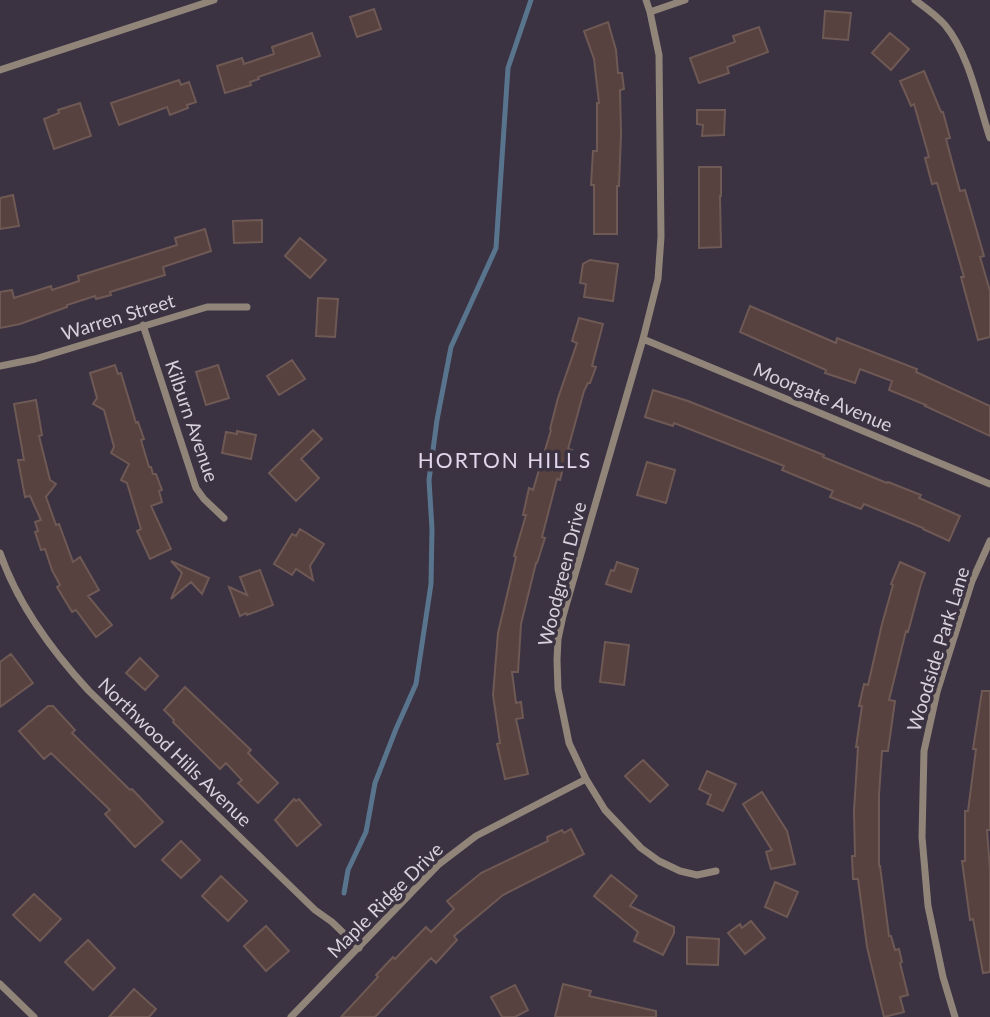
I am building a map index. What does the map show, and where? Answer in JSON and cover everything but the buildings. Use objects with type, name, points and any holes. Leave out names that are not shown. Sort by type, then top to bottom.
[{"type":"street","points":[[0,70],[214,0]]},
{"type":"street","name":"Woodgreen Drive","points":[[646,0],[659,55],[661,237],[658,279],[558,639],[558,689],[569,743],[605,810],[641,848],[659,861],[680,871],[697,875],[716,871]]},
{"type":"street","points":[[650,12],[685,0]]},
{"type":"street","points":[[915,0],[946,26],[962,52],[990,138]]},
{"type":"street","name":"Warren Street","points":[[0,366],[35,359],[207,307],[247,307]]},
{"type":"street","name":"Kilburn Avenue","points":[[143,325],[196,488],[224,518]]},
{"type":"street","name":"Moorgate Avenue","points":[[643,339],[990,484]]},
{"type":"street","name":"Woodside Park Lane","points":[[955,1017],[943,977],[928,906],[922,837],[924,751],[937,692],[972,581],[990,541]]},
{"type":"street","name":"Northwood Hills Avenue","points":[[0,553],[38,628],[64,664],[315,910],[359,948]]},
{"type":"street","name":"Maple Ridge Drive","points":[[291,1017],[438,866],[476,836],[586,779]]},
{"type":"street","points":[[0,984],[34,1017]]},
{"type":"waterway","points":[[344,893],[348,870],[366,832],[375,783],[416,684],[431,584],[429,480],[437,420],[451,347],[496,248],[508,68],[531,0]]},
{"type":"district","name":"HORTON HILLS","points":[[505,461]]}]
